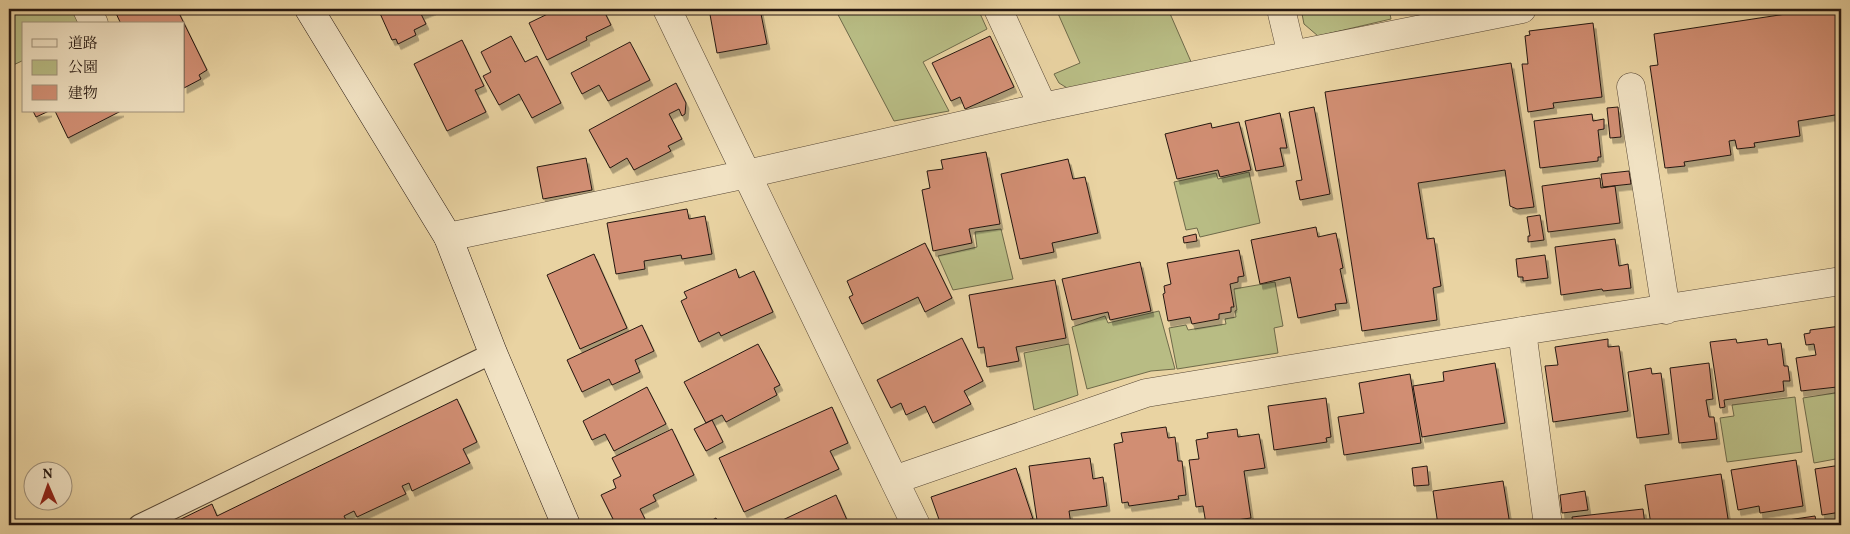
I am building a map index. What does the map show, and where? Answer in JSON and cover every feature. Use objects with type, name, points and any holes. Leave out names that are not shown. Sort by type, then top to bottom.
[{"type":"street","points":[[87,9],[93,22]]},
{"type":"street","points":[[309,9],[448,237],[493,353],[566,525]]},
{"type":"street","points":[[666,9],[916,525]]},
{"type":"street","points":[[998,9],[1043,107]]},
{"type":"street","points":[[1281,9],[1292,55]]},
{"type":"street","points":[[448,237],[747,174],[1043,107],[1522,9]]},
{"type":"street","points":[[1631,87],[1666,310]]},
{"type":"street","points":[[894,480],[1146,393],[1841,281]]},
{"type":"street","points":[[1522,331],[1548,525]]},
{"type":"lane","points":[[139,525],[493,353]]},
{"type":"green space","points":[[9,9],[75,9],[81,22],[22,22],[22,61],[9,67]]},
{"type":"green space","points":[[835,9],[978,9],[987,29],[923,62],[949,111],[894,121]]},
{"type":"green space","points":[[1056,9],[1168,9],[1192,64],[1072,91],[1059,83],[1054,74],[1080,63]]},
{"type":"green space","points":[[1301,9],[1389,9],[1391,19],[1318,36],[1304,24]]},
{"type":"green space","points":[[1249,172],[1260,223],[1200,237],[1197,228],[1186,230],[1174,182],[1216,173],[1218,179]]},
{"type":"green space","points":[[1001,229],[1013,279],[953,290],[938,256],[977,247],[975,232]]},
{"type":"green space","points":[[1275,282],[1283,326],[1274,328],[1278,353],[1177,369],[1169,328],[1186,325],[1188,330],[1226,324],[1225,319],[1236,317],[1234,289]]},
{"type":"green space","points":[[1159,311],[1175,369],[1151,371],[1087,389],[1072,327],[1105,316],[1108,323]]},
{"type":"green space","points":[[1069,344],[1078,395],[1034,410],[1024,353]]},
{"type":"green space","points":[[1841,392],[1841,458],[1814,463],[1803,398]]},
{"type":"green space","points":[[1795,397],[1802,452],[1727,462],[1720,418],[1734,416],[1732,405]]},
{"type":"building","points":[[114,9],[177,9],[183,22],[120,22]]},
{"type":"building","points":[[378,9],[433,9],[421,14],[426,24],[414,30],[416,35],[398,44],[396,39],[392,40]]},
{"type":"building","points":[[558,9],[603,9],[611,25],[586,37],[587,40],[547,60],[529,23]]},
{"type":"building","points":[[709,9],[760,9],[767,44],[717,53]]},
{"type":"building","points":[[1819,9],[1841,9],[1841,114],[1798,121],[1800,136],[1754,143],[1755,147],[1737,149],[1735,140],[1729,141],[1731,155],[1684,162],[1685,166],[1665,168],[1650,66],[1658,65],[1654,34]]},
{"type":"building","points":[[1593,23],[1602,97],[1553,103],[1554,108],[1528,112],[1522,64],[1528,64],[1525,36],[1530,35],[1529,31]]},
{"type":"building","points":[[185,25],[207,70],[199,75],[201,79],[185,87]]},
{"type":"building","points":[[511,36],[525,62],[537,56],[561,103],[532,118],[519,94],[499,105],[483,76],[491,72],[481,52]]},
{"type":"building","points":[[990,36],[1014,87],[965,109],[960,97],[951,101],[932,63]]},
{"type":"building","points":[[462,40],[484,86],[475,90],[486,112],[447,131],[414,64]]},
{"type":"building","points":[[630,42],[650,80],[608,101],[599,85],[582,94],[571,73]]},
{"type":"building","points":[[1511,63],[1534,207],[1517,209],[1510,206],[1505,170],[1418,183],[1427,239],[1434,238],[1441,286],[1433,288],[1437,320],[1362,331],[1325,92]]},
{"type":"building","points":[[676,83],[686,103],[685,114],[682,116],[679,109],[669,114],[682,139],[668,146],[671,151],[634,170],[627,158],[610,168],[589,130]]},
{"type":"building","points":[[1314,107],[1330,194],[1300,200],[1296,181],[1302,180],[1289,112]]},
{"type":"building","points":[[1618,107],[1621,137],[1610,138],[1607,108]]},
{"type":"building","points":[[34,112],[47,112],[36,117]]},
{"type":"building","points":[[55,112],[119,112],[68,138]]},
{"type":"building","points":[[1280,113],[1287,148],[1280,148],[1284,166],[1256,171],[1245,121]]},
{"type":"building","points":[[1592,114],[1593,121],[1604,119],[1604,129],[1598,130],[1601,157],[1598,157],[1598,161],[1540,168],[1534,121]]},
{"type":"building","points":[[1239,122],[1251,170],[1220,177],[1218,170],[1177,179],[1165,134],[1211,123],[1212,128]]},
{"type":"building","points":[[986,152],[1000,224],[969,229],[972,243],[933,251],[922,190],[930,188],[927,171],[943,169],[941,160]]},
{"type":"building","points":[[586,158],[592,190],[543,199],[537,167]]},
{"type":"building","points":[[1068,159],[1073,179],[1085,177],[1098,233],[1052,243],[1054,252],[1020,259],[1001,174]]},
{"type":"building","points":[[1629,171],[1631,184],[1603,187],[1601,174]]},
{"type":"building","points":[[1600,178],[1601,188],[1615,186],[1620,223],[1548,232],[1542,186]]},
{"type":"building","points":[[687,209],[689,219],[705,216],[712,254],[682,259],[681,255],[644,261],[645,269],[616,274],[607,223]]},
{"type":"building","points":[[1540,215],[1544,240],[1528,242],[1528,236],[1530,236],[1527,217]]},
{"type":"building","points":[[1316,227],[1318,237],[1336,233],[1343,268],[1340,269],[1347,303],[1335,304],[1336,310],[1298,318],[1290,277],[1260,284],[1251,240]]},
{"type":"building","points":[[1196,234],[1197,241],[1184,243],[1183,237]]},
{"type":"building","points":[[1615,239],[1619,266],[1628,264],[1631,288],[1603,291],[1602,289],[1561,295],[1555,247]]},
{"type":"building","points":[[925,243],[952,298],[925,312],[918,297],[862,324],[849,297],[853,295],[847,281]]},
{"type":"building","points":[[1239,250],[1244,276],[1238,277],[1238,282],[1230,284],[1234,307],[1231,307],[1231,312],[1219,314],[1219,319],[1192,324],[1190,317],[1168,321],[1163,294],[1165,293],[1164,286],[1171,284],[1167,263]]},
{"type":"building","points":[[594,254],[627,328],[580,349],[547,275]]},
{"type":"building","points":[[1545,255],[1548,278],[1523,281],[1523,277],[1518,277],[1516,259]]},
{"type":"building","points":[[1140,262],[1151,311],[1110,320],[1108,312],[1072,320],[1062,279]]},
{"type":"building","points":[[736,269],[739,278],[754,271],[773,312],[721,336],[719,332],[699,342],[681,301],[687,298],[684,292]]},
{"type":"building","points":[[1055,280],[1066,338],[1016,347],[1019,361],[987,367],[984,347],[978,348],[969,295]]},
{"type":"building","points":[[642,325],[654,351],[635,360],[640,372],[612,385],[609,379],[582,392],[567,360]]},
{"type":"building","points":[[1841,326],[1841,379],[1836,380],[1837,387],[1801,391],[1796,358],[1816,355],[1814,344],[1806,345],[1804,334],[1810,333],[1810,330]]},
{"type":"building","points":[[962,338],[983,381],[964,391],[971,404],[933,423],[925,406],[906,415],[901,403],[891,408],[877,380]]},
{"type":"building","points":[[1608,339],[1608,347],[1619,346],[1628,411],[1553,422],[1545,366],[1558,365],[1555,347]]},
{"type":"building","points":[[1736,339],[1737,343],[1767,339],[1768,345],[1781,343],[1784,366],[1788,366],[1790,381],[1783,381],[1784,391],[1724,400],[1725,407],[1720,408],[1710,342]]},
{"type":"building","points":[[758,344],[780,385],[774,388],[777,395],[726,422],[722,415],[706,423],[684,382]]},
{"type":"building","points":[[1495,363],[1505,423],[1422,437],[1413,386],[1444,381],[1443,372]]},
{"type":"building","points":[[1709,363],[1713,399],[1706,400],[1709,417],[1714,417],[1717,439],[1679,443],[1670,368]]},
{"type":"building","points":[[1651,368],[1652,374],[1661,373],[1669,434],[1637,438],[1628,372]]},
{"type":"building","points":[[1410,374],[1421,443],[1344,455],[1338,417],[1364,413],[1359,383]]},
{"type":"building","points":[[647,387],[666,424],[614,451],[605,434],[592,440],[583,421]]},
{"type":"building","points":[[1326,398],[1331,437],[1326,438],[1327,442],[1274,450],[1268,406]]},
{"type":"building","points":[[457,399],[477,442],[463,449],[470,463],[412,491],[409,483],[402,486],[406,494],[357,517],[354,511],[344,516],[347,522],[341,525],[179,525],[177,521],[212,504],[217,516]]},
{"type":"building","points":[[832,407],[848,443],[830,451],[839,469],[744,512],[719,458]]},
{"type":"building","points":[[712,420],[723,442],[706,451],[694,429]]},
{"type":"building","points":[[1166,427],[1168,438],[1175,437],[1178,461],[1182,461],[1186,495],[1178,496],[1179,499],[1129,506],[1128,502],[1122,503],[1114,444],[1123,442],[1121,433]]},
{"type":"building","points":[[672,429],[694,475],[653,495],[656,501],[640,509],[648,525],[616,525],[601,495],[616,488],[613,480],[621,476],[612,458]]},
{"type":"building","points":[[1237,429],[1238,437],[1259,434],[1265,468],[1244,471],[1251,518],[1206,524],[1203,506],[1196,507],[1189,460],[1199,459],[1196,440],[1208,438],[1207,433]]},
{"type":"building","points":[[1090,458],[1093,479],[1103,477],[1107,506],[1069,511],[1071,525],[1044,525],[1043,520],[1037,520],[1029,466]]},
{"type":"building","points":[[1796,460],[1803,506],[1760,513],[1759,506],[1738,510],[1731,470]]},
{"type":"building","points":[[1841,465],[1841,512],[1822,515],[1815,469]]},
{"type":"building","points":[[1427,466],[1429,485],[1414,486],[1412,468]]},
{"type":"building","points":[[1016,468],[1033,519],[1030,519],[1032,525],[941,525],[931,497]]},
{"type":"building","points":[[1721,474],[1729,525],[1651,525],[1645,485]]},
{"type":"building","points":[[1503,481],[1510,525],[1438,525],[1433,491]]},
{"type":"building","points":[[1585,491],[1588,510],[1562,513],[1560,495]]},
{"type":"building","points":[[836,495],[847,520],[836,525],[772,525]]},
{"type":"building","points":[[1643,509],[1645,525],[1573,525],[1572,517]]},
{"type":"building","points":[[1815,516],[1817,525],[1754,525]]},
{"type":"building","points":[[716,518],[720,525],[703,525]]},
{"type":"building","points":[[1431,520],[1432,525],[1405,525]]},
{"type":"building","points":[[729,521],[731,525],[720,525]]}]
